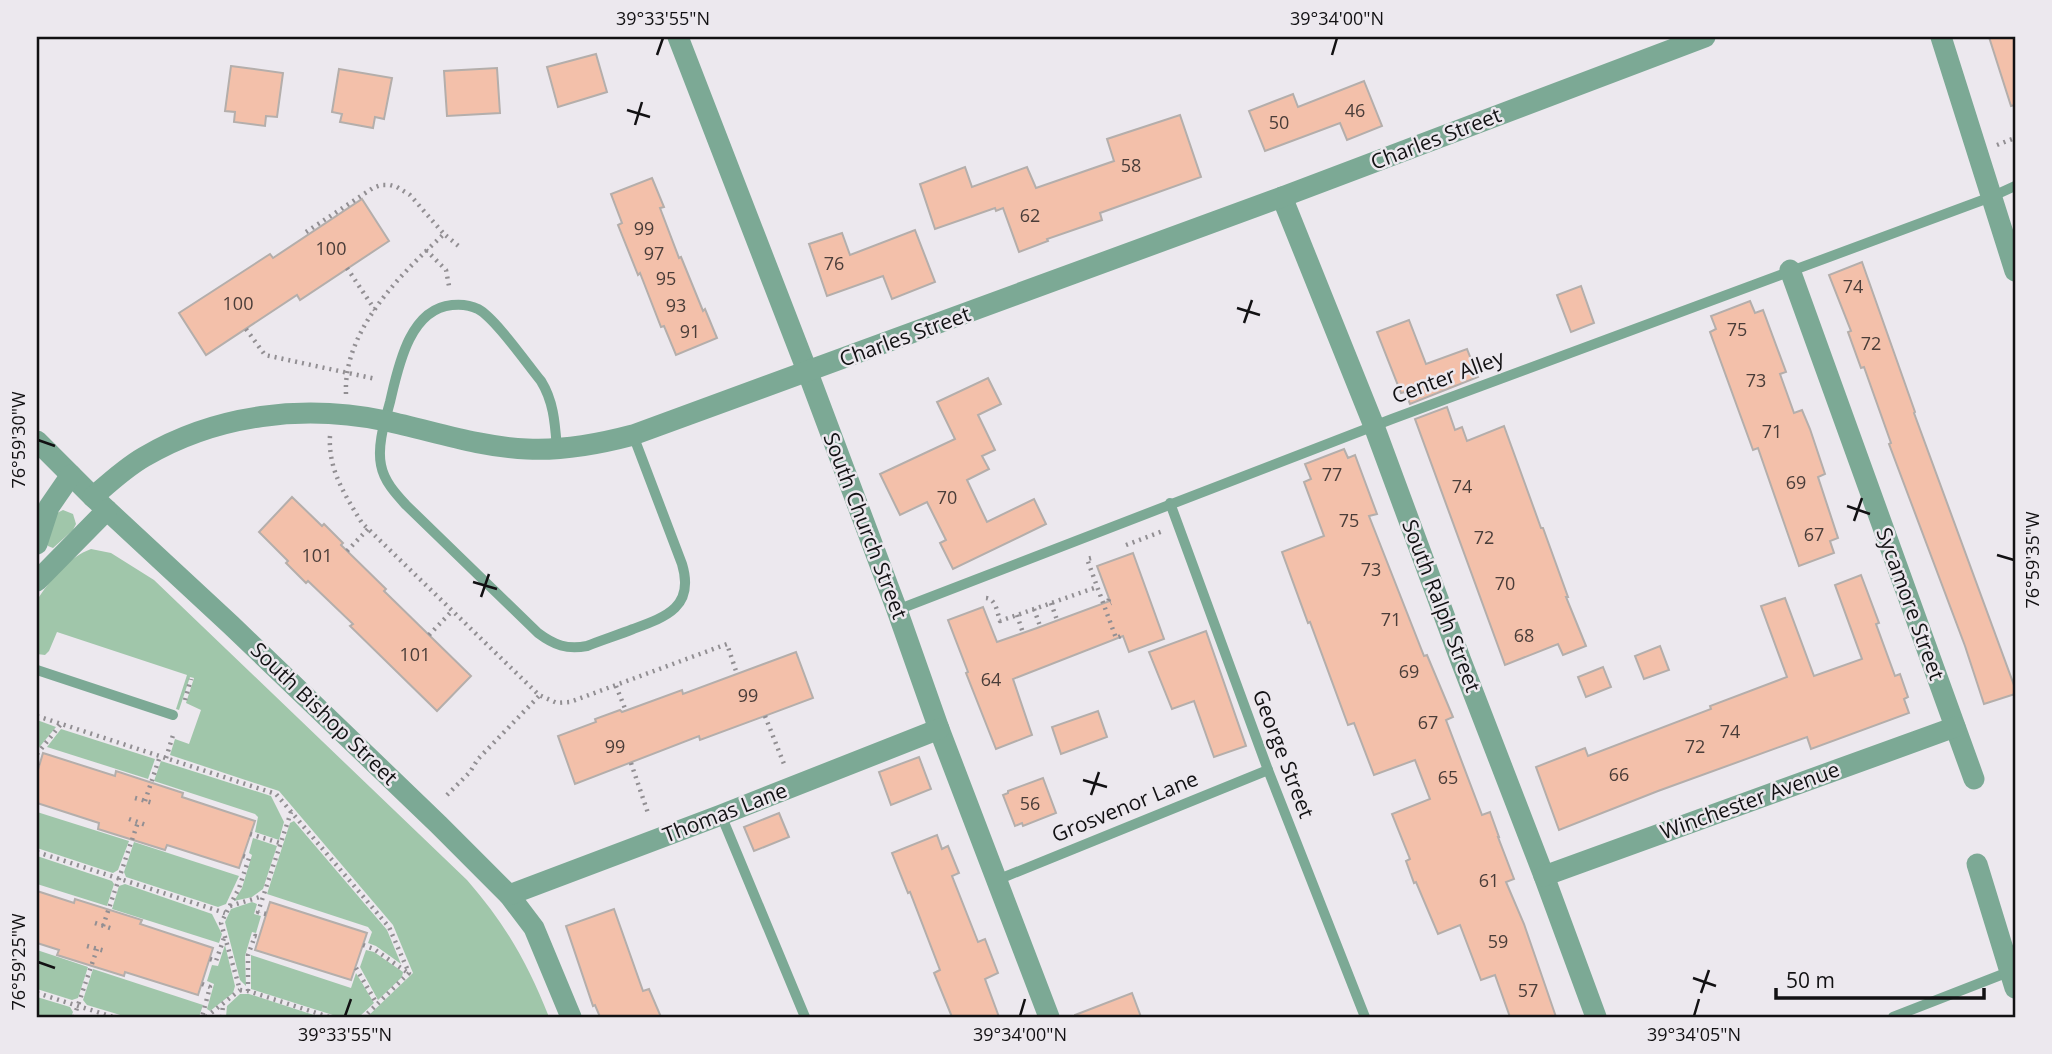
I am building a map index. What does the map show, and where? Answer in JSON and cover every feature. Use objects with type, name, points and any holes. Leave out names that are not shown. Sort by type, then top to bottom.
[{"type":"street","name":"South Church Street","points":[[678,37],[808,373],[1049,1017]]},
{"type":"street","name":"Charles Street","points":[[37,580],[100,503],[114,479],[141,458],[175,440],[252,418],[309,412],[386,421],[484,444],[529,450],[600,443],[633,435],[808,373],[1705,37]]},
{"type":"street","points":[[1941,37],[2015,271]]},
{"type":"street","name":"South Ralph Street","points":[[1282,197],[1374,426],[1596,1017]]},
{"type":"street","name":"Sycamore Street","points":[[1790,270],[1974,779]]},
{"type":"street","name":"South Bishop Street","points":[[37,441],[232,625],[509,895],[534,928],[571,1017]]},
{"type":"street","points":[[37,544],[49,507],[71,475]]},
{"type":"street","name":"Winchester Avenue","points":[[1544,876],[1955,727]]},
{"type":"street","name":"Thomas Lane","points":[[509,895],[939,729]]},
{"type":"street","points":[[1976,864],[2013,976]]},
{"type":"lane","name":"Center Alley","points":[[897,610],[1170,503],[2015,186]]},
{"type":"lane","points":[[557,449],[552,404],[541,381],[489,317],[474,307],[452,305],[427,315],[411,337],[396,376],[380,452],[383,474],[394,492],[538,633],[550,642],[574,649],[671,613],[684,593],[686,584],[682,565],[633,435]]},
{"type":"lane","name":"George Street","points":[[1170,503],[1268,770],[1364,1017]]},
{"type":"lane","points":[[37,670],[173,715]]},
{"type":"lane","name":"Grosvenor Lane","points":[[997,880],[1268,770]]},
{"type":"lane","points":[[721,815],[805,1017]]},
{"type":"lane","points":[[1893,1017],[2013,976]]},
{"type":"path","points":[[1996,145],[2015,138]]},
{"type":"path","points":[[306,232],[373,188],[390,185],[410,195],[444,234],[462,249]]},
{"type":"path","points":[[346,395],[346,373],[356,345],[375,310],[396,281],[444,234]]},
{"type":"path","points":[[426,250],[446,270],[452,305]]},
{"type":"path","points":[[347,268],[375,310]]},
{"type":"path","points":[[246,329],[265,355],[377,379],[379,371]]},
{"type":"path","points":[[347,551],[368,529]]},
{"type":"path","points":[[1121,547],[1167,530]]},
{"type":"path","points":[[1098,555],[1087,559],[1097,585],[1108,602],[1116,638],[1122,635]]},
{"type":"path","points":[[974,603],[991,598],[1000,621],[1103,581]]},
{"type":"path","points":[[1051,603],[1058,620]]},
{"type":"path","points":[[1034,609],[1040,626]]},
{"type":"path","points":[[429,635],[452,611]]},
{"type":"path","points":[[1017,615],[1023,633]]},
{"type":"path","points":[[616,686],[626,711]]},
{"type":"path","points":[[447,795],[539,695]]},
{"type":"path","points":[[37,716],[276,794],[389,927],[409,973]]},
{"type":"path","points":[[765,716],[784,764]]},
{"type":"path","points":[[37,754],[61,724]]},
{"type":"path","points":[[145,801],[160,756]]},
{"type":"path","points":[[631,763],[649,816]]},
{"type":"path","points":[[135,798],[153,803]]},
{"type":"path","points":[[266,914],[258,912],[291,811]]},
{"type":"path","points":[[128,819],[146,825]]},
{"type":"path","points":[[103,926],[138,822]]},
{"type":"path","points":[[250,834],[280,843]]},
{"type":"path","points":[[37,852],[225,914]]},
{"type":"path","points":[[240,990],[221,923],[239,888],[248,858],[243,856]]},
{"type":"path","points":[[229,906],[263,896]]},
{"type":"path","points":[[95,923],[113,929]]},
{"type":"path","points":[[210,958],[216,961],[225,936]]},
{"type":"path","points":[[248,991],[248,955],[255,936],[259,937]]},
{"type":"path","points":[[363,945],[374,949],[409,973]]},
{"type":"path","points":[[87,946],[106,951]]},
{"type":"path","points":[[74,1017],[97,949]]},
{"type":"path","points":[[356,968],[377,1004]]},
{"type":"path","points":[[364,1017],[409,973]]},
{"type":"path","points":[[201,984],[210,987],[204,1017]]},
{"type":"path","points":[[204,1017],[240,990],[329,1017]]},
{"type":"path","points":[[37,993],[113,1017]]},
{"type":"path","points":[[222,1017],[223,1004]]},
{"type":"green space","points":[[63,510],[73,514],[76,524],[53,548],[46,542],[55,514]]},
{"type":"green space","points":[[91,549],[111,553],[154,580],[467,880],[514,945],[549,1017],[367,1017],[413,973],[393,925],[279,791],[170,755],[175,739],[189,744],[201,710],[186,703],[194,678],[190,677],[179,710],[176,709],[187,675],[57,632],[49,651],[45,655],[37,654],[39,597],[68,563]]},
{"type":"green space","points":[[37,720],[56,727],[37,750]]},
{"type":"green space","points":[[61,729],[155,759],[148,779],[47,747]]},
{"type":"green space","points":[[161,761],[271,796],[284,822],[279,840],[255,832],[258,817],[255,814],[154,781]]},
{"type":"green space","points":[[37,812],[129,841],[118,870],[113,873],[37,848]]},
{"type":"green space","points":[[294,821],[387,930],[401,964],[368,943],[372,932],[368,927],[267,894],[290,823]]},
{"type":"green space","points":[[253,838],[277,846],[263,889],[252,897],[234,901],[242,888],[252,855],[249,853]]},
{"type":"green space","points":[[134,842],[239,876],[226,904],[218,907],[126,877],[124,872]]},
{"type":"green space","points":[[37,856],[112,881],[114,884],[107,906],[37,884]]},
{"type":"green space","points":[[125,884],[212,914],[222,934],[219,943],[112,909],[119,886]]},
{"type":"green space","points":[[252,902],[257,904],[254,914],[261,916],[256,933],[252,932],[245,956],[246,986],[240,980],[225,922],[231,909]]},
{"type":"green space","points":[[225,945],[235,986],[233,993],[210,1011],[207,1009],[214,984],[207,981],[212,965],[218,966]]},
{"type":"green space","points":[[37,950],[88,967],[78,998],[72,1000],[37,989]]},
{"type":"green space","points":[[366,950],[374,952],[403,972],[402,977],[378,1000],[360,967]]},
{"type":"green space","points":[[251,955],[351,988],[356,973],[374,1003],[359,1017],[339,1017],[251,989]]},
{"type":"green space","points":[[93,969],[203,1005],[199,1017],[127,1017],[87,1005],[83,1000]]},
{"type":"green space","points":[[240,994],[249,994],[320,1017],[226,1017],[227,1006]]},
{"type":"green space","points":[[37,997],[70,1007],[73,1012],[71,1017],[37,1017]]},
{"type":"building","points":[[1989,37],[2015,37],[2015,105],[2011,106]]},
{"type":"building","points":[[596,54],[607,92],[558,107],[547,67]]},
{"type":"building","points":[[231,66],[283,73],[277,117],[266,116],[265,126],[234,122],[235,112],[225,111]]},
{"type":"building","points":[[497,68],[500,113],[447,116],[444,71]]},
{"type":"building","points":[[339,69],[392,78],[384,119],[375,117],[373,128],[340,122],[342,114],[332,112]]},
{"type":"building","points":[[1364,81],[1382,126],[1347,140],[1340,123],[1265,151],[1249,111],[1293,94],[1298,107]]},
{"type":"building","points":[[1180,115],[1201,177],[1100,213],[1102,220],[1019,252],[1003,208],[996,211],[995,208],[935,229],[920,184],[965,167],[972,187],[1027,167],[1036,188],[1114,161],[1107,139]]},
{"type":"building","points":[[652,178],[679,258],[681,257],[717,338],[676,355],[664,326],[661,327],[640,273],[638,275],[618,225],[622,223],[611,194]]},
{"type":"building","points":[[362,199],[389,241],[300,300],[297,295],[206,355],[179,313],[270,254],[273,258]]},
{"type":"building","points":[[915,230],[935,282],[892,299],[883,276],[827,296],[809,244],[842,233],[850,255]]},
{"type":"building","points":[[1862,262],[1914,413],[2015,688],[2015,694],[1984,704],[1829,275]]},
{"type":"building","points":[[1581,286],[1594,323],[1571,332],[1557,295]]},
{"type":"building","points":[[1750,301],[1755,313],[1763,310],[1786,372],[1780,374],[1794,413],[1802,410],[1810,429],[1825,474],[1818,477],[1838,538],[1830,541],[1834,553],[1799,566],[1758,448],[1753,450],[1710,332],[1716,329],[1711,316]]},
{"type":"building","points":[[1409,320],[1426,364],[1467,349],[1478,377],[1410,404],[1405,392],[1401,393],[1377,332]]},
{"type":"building","points":[[988,378],[1001,404],[978,415],[995,450],[982,456],[989,469],[967,480],[987,522],[1034,499],[1046,524],[953,569],[940,543],[946,540],[927,502],[900,515],[880,474],[955,439],[937,402]]},
{"type":"building","points":[[1447,407],[1455,430],[1462,427],[1467,441],[1504,426],[1586,646],[1563,655],[1558,644],[1505,665],[1415,419]]},
{"type":"building","points":[[1344,449],[1348,458],[1355,455],[1377,514],[1369,516],[1424,656],[1427,655],[1453,717],[1446,720],[1482,815],[1490,812],[1514,879],[1506,882],[1524,924],[1556,1017],[1510,1017],[1495,975],[1481,980],[1460,925],[1438,934],[1416,882],[1414,883],[1406,861],[1410,859],[1392,814],[1430,799],[1415,760],[1374,775],[1354,723],[1348,725],[1310,622],[1308,623],[1282,552],[1324,536],[1304,482],[1311,479],[1305,464]]},
{"type":"building","points":[[292,497],[343,543],[341,545],[386,589],[384,591],[471,676],[437,711],[350,626],[353,624],[286,563],[288,561],[259,532]]},
{"type":"building","points":[[1133,553],[1164,639],[1129,652],[1123,636],[1013,679],[1032,735],[996,749],[948,620],[983,607],[997,642],[1037,628],[1110,601],[1097,566]]},
{"type":"building","points":[[1861,575],[1895,676],[1900,674],[1908,697],[1904,699],[1909,713],[1811,749],[1807,737],[1559,830],[1536,767],[1585,748],[1588,756],[1787,677],[1761,606],[1785,598],[1814,676],[1862,659],[1835,585]]},
{"type":"building","points":[[1206,631],[1246,746],[1214,757],[1194,701],[1172,709],[1149,652]]},
{"type":"building","points":[[1660,646],[1669,670],[1644,679],[1635,656]]},
{"type":"building","points":[[796,652],[813,698],[700,740],[699,736],[575,784],[558,736],[620,710],[622,712],[682,690],[683,694]]},
{"type":"building","points":[[1603,667],[1611,687],[1586,697],[1578,677]]},
{"type":"building","points":[[1098,711],[1107,737],[1061,754],[1052,727]]},
{"type":"building","points":[[43,753],[115,776],[116,771],[183,793],[182,797],[255,821],[239,868],[167,845],[165,850],[98,829],[99,823],[37,803],[37,773]]},
{"type":"building","points":[[919,757],[931,789],[891,805],[879,772]]},
{"type":"building","points":[[1043,778],[1056,813],[1023,826],[1022,823],[1015,826],[1003,795]]},
{"type":"building","points":[[779,813],[789,837],[754,851],[744,827]]},
{"type":"building","points":[[937,835],[942,849],[948,846],[959,873],[952,876],[978,942],[985,939],[998,973],[985,979],[999,1017],[952,1017],[934,973],[940,970],[892,853]]},
{"type":"building","points":[[37,891],[74,903],[75,899],[142,920],[140,924],[213,948],[198,995],[125,972],[124,976],[57,955],[59,950],[37,943]]},
{"type":"building","points":[[270,902],[367,933],[351,980],[255,950]]},
{"type":"building","points":[[614,909],[643,991],[649,989],[661,1017],[600,1017],[595,1005],[593,1006],[566,926]]},
{"type":"building","points":[[1132,993],[1141,1017],[1075,1017],[1075,1015]]}]
